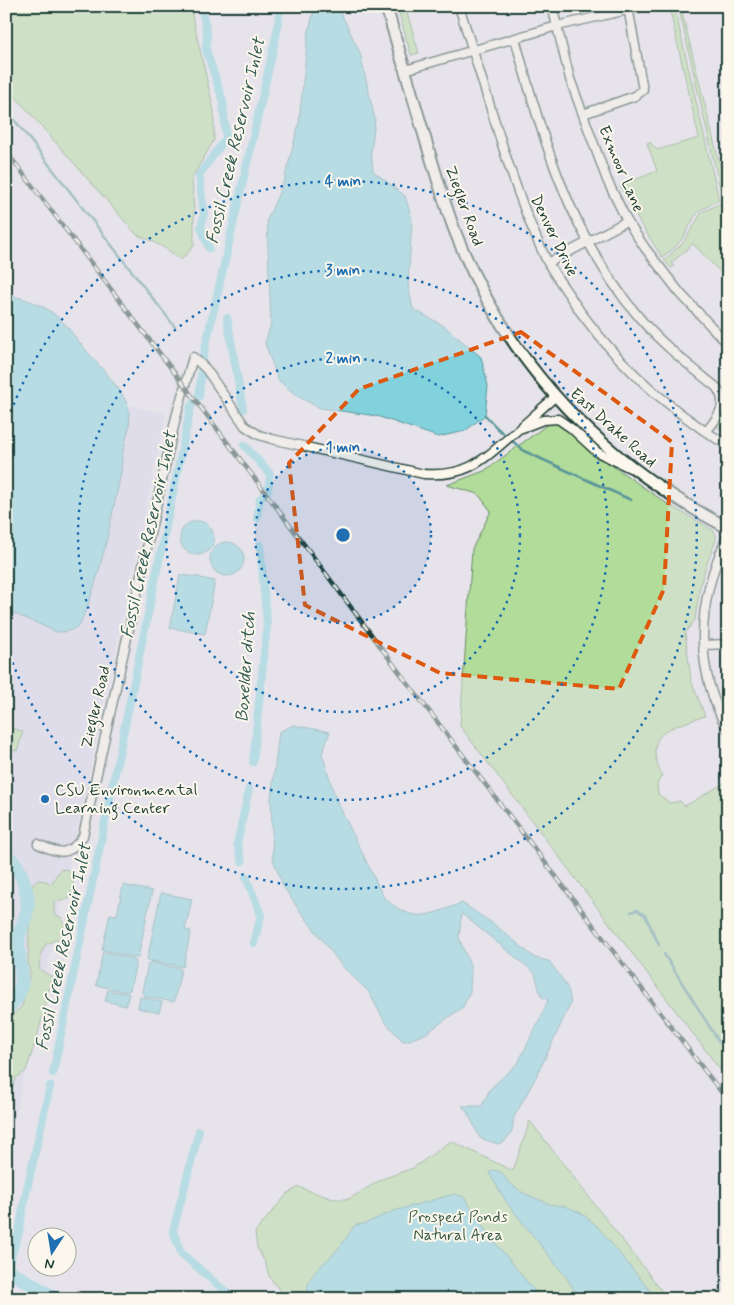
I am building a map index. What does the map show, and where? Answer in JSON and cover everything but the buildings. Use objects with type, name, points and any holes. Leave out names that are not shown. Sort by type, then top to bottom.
[{"type":"main road","name":"Ziegler Road","points":[[386,6],[447,209],[466,256],[497,316],[529,364],[556,396]]},
{"type":"main road","name":"East Drake Road","points":[[556,396],[598,440],[635,470],[677,500],[728,528]]},
{"type":"street","name":"Denver Drive","points":[[459,6],[518,193],[548,263],[576,306],[600,336],[650,390],[728,446]]},
{"type":"street","name":"Exmoor Lane","points":[[552,6],[570,79],[607,180],[627,220],[645,248],[680,293],[720,337],[728,343]]},
{"type":"street","points":[[405,70],[557,26],[629,8],[645,6]]},
{"type":"street","points":[[583,114],[635,96],[643,90],[629,8]]},
{"type":"street","points":[[515,38],[558,180],[587,242],[603,268],[639,317],[656,336],[716,387],[722,395],[723,404],[706,432]]},
{"type":"street","points":[[548,263],[627,220]]},
{"type":"street","name":"Ziegler Road","points":[[38,844],[52,851],[61,852],[69,850],[83,836],[175,424],[193,357],[206,369],[245,426],[259,435],[424,474],[440,475],[455,472],[480,462],[516,431]]},
{"type":"street","points":[[516,431],[556,396]]},
{"type":"street","points":[[516,431],[543,420],[558,419],[571,428],[597,452],[612,461],[635,470]]},
{"type":"street","points":[[728,535],[713,569],[708,586],[704,608],[703,644],[709,684],[716,705],[728,730]]},
{"type":"street","points":[[703,644],[728,644]]},
{"type":"highlighted area","points":[[521,332],[672,442],[664,589],[619,689],[440,673],[305,605],[289,463],[359,389]]},
{"type":"shaded area","name":"CSU Environmental Learning Center","points":[[6,376],[166,414],[6,1160]]},
{"type":"green space","points":[[6,6],[190,6],[214,111],[214,140],[192,178],[194,246],[181,260],[171,252],[137,235],[6,86]]},
{"type":"green space","points":[[397,6],[405,6],[419,53],[411,55]]},
{"type":"green space","points":[[681,8],[721,170],[728,168],[728,199],[723,201],[679,9]]},
{"type":"green space","points":[[675,10],[719,200],[701,210],[695,216],[683,238],[662,257],[638,220],[620,186],[657,171],[647,143],[650,142],[657,150],[699,138],[670,11]]},
{"type":"green space","points":[[719,204],[721,205],[728,235],[728,280],[693,244],[671,263],[674,266],[671,268],[664,260],[683,243],[702,212]]},
{"type":"green space","points":[[728,403],[728,433],[715,425]]},
{"type":"green space","points":[[551,422],[566,427],[597,455],[669,505],[713,530],[716,535],[700,586],[695,620],[685,633],[691,680],[705,716],[671,728],[657,740],[655,749],[656,760],[662,775],[657,784],[658,794],[670,803],[680,801],[685,806],[728,781],[728,1080],[460,726],[472,549],[491,511],[478,494],[447,485],[484,471]]},
{"type":"green space","points":[[6,726],[23,732],[17,751],[6,748]]},
{"type":"green space","points":[[66,869],[73,875],[74,887],[69,899],[54,902],[54,914],[61,917],[65,926],[61,937],[45,945],[41,954],[39,969],[52,977],[38,1034],[26,1071],[16,1078],[9,1095],[6,1096],[6,1021],[22,1006],[30,973],[28,962],[32,885],[38,880],[51,884],[60,870]]},
{"type":"green space","name":"Prospect Ponds Natural Area","points":[[530,1121],[668,1299],[294,1299],[280,1291],[269,1276],[265,1262],[257,1248],[255,1232],[288,1193],[299,1187],[333,1199],[349,1199],[382,1179],[413,1168],[451,1141],[513,1171]]},
{"type":"water","points":[[315,6],[333,6],[339,9],[360,53],[375,120],[371,152],[373,171],[405,196],[412,219],[408,285],[413,309],[444,326],[481,357],[488,386],[485,415],[465,431],[438,437],[377,416],[320,408],[297,396],[278,380],[265,343],[271,324],[267,220],[284,181],[299,123],[308,34]]},
{"type":"water","points":[[6,295],[36,303],[61,320],[114,383],[128,407],[129,424],[122,454],[120,478],[99,571],[80,624],[66,631],[57,632],[6,610]]},
{"type":"water","points":[[197,521],[209,526],[214,538],[209,550],[197,555],[185,550],[180,538],[185,526]]},
{"type":"water","points":[[227,542],[239,547],[244,559],[239,571],[227,576],[215,571],[210,559],[215,547]]},
{"type":"water","points":[[180,575],[215,581],[205,634],[170,628]]},
{"type":"water","points":[[293,725],[330,732],[322,753],[335,797],[384,898],[404,912],[413,915],[431,914],[462,903],[495,925],[535,958],[549,961],[567,987],[570,1005],[536,1077],[514,1117],[512,1131],[505,1141],[498,1144],[480,1138],[468,1113],[462,1106],[482,1106],[490,1089],[518,1063],[548,1000],[541,996],[535,973],[462,914],[459,938],[471,968],[470,991],[463,1007],[425,1034],[403,1041],[385,1022],[368,991],[343,967],[297,907],[283,886],[273,859],[271,799],[279,732]]},
{"type":"water","points":[[123,885],[152,891],[138,958],[102,950],[110,914],[117,915]]},
{"type":"water","points":[[161,893],[192,899],[185,930],[191,931],[183,967],[147,960]]},
{"type":"water","points":[[103,952],[134,959],[136,962],[130,990],[127,992],[96,985]]},
{"type":"water","points":[[151,962],[181,969],[174,1002],[144,996],[142,992],[148,964]]},
{"type":"water","points":[[108,990],[129,994],[126,1006],[105,1001]]},
{"type":"water","points":[[140,997],[162,1002],[159,1013],[138,1008]]},
{"type":"water","points":[[494,1170],[501,1172],[508,1182],[523,1193],[552,1205],[565,1206],[581,1213],[597,1226],[657,1299],[580,1299],[566,1277],[507,1203],[489,1173]]},
{"type":"water","points":[[454,1194],[464,1197],[486,1231],[541,1299],[310,1299],[308,1285],[311,1278],[339,1248],[355,1225],[364,1224],[394,1211]]},
{"type":"waterway","name":"Boxelder ditch","points":[[201,6],[207,33],[206,50],[223,101],[226,138],[199,175],[204,213],[201,227],[209,248]]},
{"type":"waterway","name":"Fossil Creek Reservoir Inlet","points":[[53,1073],[191,406],[199,396],[203,357],[277,32],[280,6]]},
{"type":"waterway","points":[[6,109],[175,327]]},
{"type":"waterway","name":"Boxelder ditch","points":[[227,318],[243,409]]},
{"type":"waterway","points":[[485,415],[524,451],[631,500]]},
{"type":"waterway","name":"Boxelder ditch","points":[[244,445],[270,474],[268,491],[260,499],[257,518]]},
{"type":"waterway","name":"Boxelder ditch","points":[[253,762],[267,624],[260,545]]},
{"type":"waterway","name":"Boxelder ditch","points":[[242,861],[237,844],[249,789]]},
{"type":"waterway","points":[[6,855],[20,872],[28,904],[18,941],[22,979],[21,987],[14,1002],[6,1009]]},
{"type":"waterway","name":"Boxelder ditch","points":[[246,877],[261,915],[254,943]]},
{"type":"waterway","points":[[631,912],[637,910],[645,915],[659,945]]},
{"type":"waterway","points":[[664,954],[728,1056]]},
{"type":"waterway","name":"Fossil Creek Reservoir Inlet","points":[[7,1270],[19,1232],[50,1086]]},
{"type":"waterway","name":"Boxelder ditch","points":[[199,1131],[173,1231],[181,1253],[234,1299]]},
{"type":"waterway","points":[[6,1269],[56,1299]]},
{"type":"railway","points":[[6,151],[406,681],[728,1101]]},
{"type":"place","name":"CSU Environmental Learning Center","points":[[45,799]]}]
